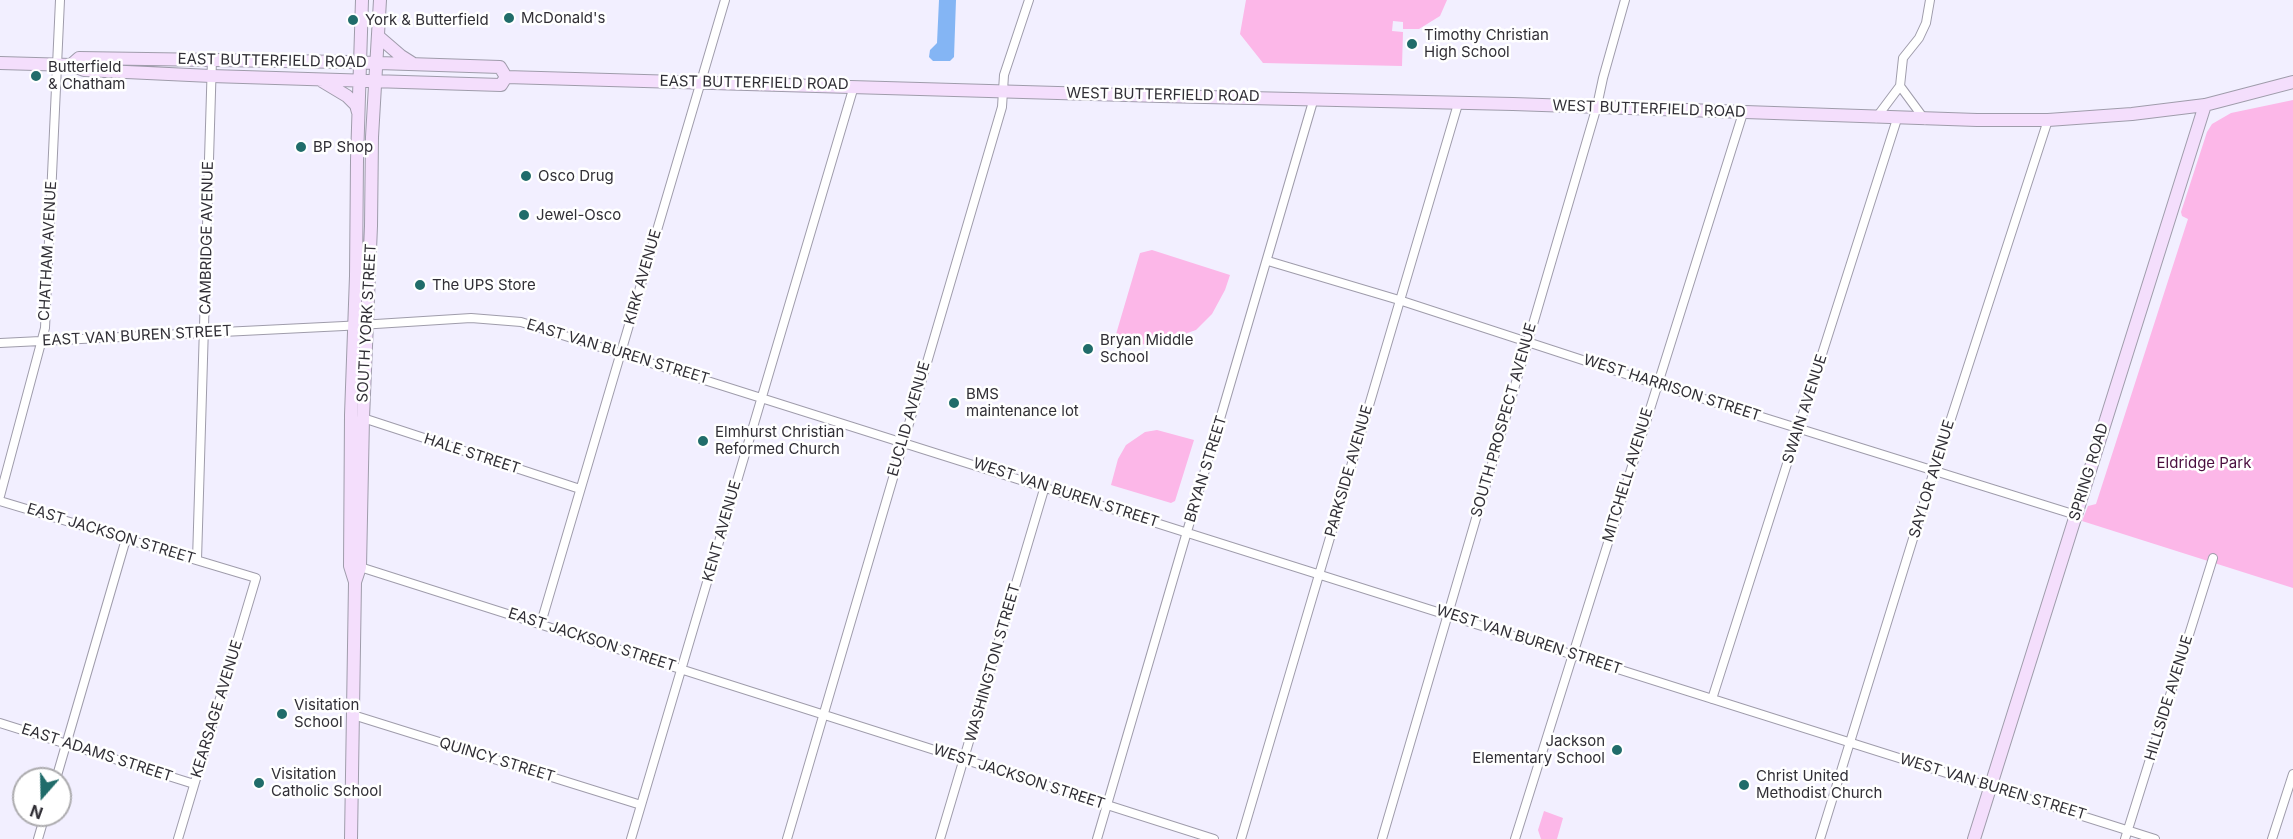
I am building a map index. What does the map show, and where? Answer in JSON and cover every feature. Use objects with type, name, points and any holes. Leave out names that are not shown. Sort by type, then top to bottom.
[{"type":"main road","name":"SOUTH YORK STREET","points":[[355,582],[350,566],[351,415],[362,0]]},
{"type":"main road","name":"SOUTH YORK STREET","points":[[351,839],[355,582],[360,567],[372,137],[380,0]]},
{"type":"main road","points":[[379,37],[400,56],[416,65]]},
{"type":"main road","name":"EAST BUTTERFIELD ROAD","points":[[71,64],[79,58],[377,63],[500,67],[506,77]]},
{"type":"main road","name":"EAST BUTTERFIELD ROAD","points":[[0,63],[71,64],[84,70],[211,76],[501,85],[506,77]]},
{"type":"main road","name":"EAST BUTTERFIELD ROAD","points":[[506,77],[1001,92]]},
{"type":"main road","points":[[321,80],[348,96],[356,105],[358,115]]},
{"type":"main road","name":"WEST BUTTERFIELD ROAD","points":[[1001,92],[1597,106],[1925,120],[2048,120],[2132,114],[2205,105],[2293,82]]},
{"type":"main road","name":"SPRING ROAD","points":[[1974,839],[2205,105]]},
{"type":"street","name":"CHATHAM AVENUE","points":[[0,496],[42,340],[47,303],[60,0]]},
{"type":"street","name":"KIRK AVENUE","points":[[541,623],[725,0]]},
{"type":"street","name":"EUCLID AVENUE","points":[[787,839],[1002,107],[1001,92],[1004,75],[1029,0]]},
{"type":"street","name":"SOUTH PROSPECT AVENUE","points":[[1382,839],[1597,106],[1602,78],[1625,0]]},
{"type":"street","points":[[1876,118],[1900,86],[1903,58],[1919,38],[1926,23],[1930,0]]},
{"type":"street","name":"CAMBRIDGE AVENUE","points":[[197,560],[212,59]]},
{"type":"street","name":"KENT AVENUE","points":[[631,839],[854,86]]},
{"type":"street","points":[[1900,86],[1925,120]]},
{"type":"street","name":"BRYAN STREET","points":[[1097,839],[1314,98]]},
{"type":"street","name":"PARKSIDE AVENUE","points":[[1241,839],[1458,104]]},
{"type":"street","name":"MITCHELL AVENUE","points":[[1515,839],[1743,112]]},
{"type":"street","name":"SWAIN AVENUE","points":[[1712,699],[1898,118]]},
{"type":"street","name":"SAYLOR AVENUE","points":[[1820,839],[1934,471],[2048,120]]},
{"type":"street","name":"WEST HARRISON STREET","points":[[1268,261],[1399,300],[1656,384],[2076,515]]},
{"type":"street","name":"EAST VAN BUREN STREET","points":[[0,343],[498,318],[543,327],[903,442]]},
{"type":"street","name":"HALE STREET","points":[[363,418],[580,489]]},
{"type":"street","name":"WEST VAN BUREN STREET","points":[[903,442],[1990,786],[2127,835],[2155,839]]},
{"type":"street","name":"WASHINGTON STREET","points":[[940,839],[1045,486]]},
{"type":"street","name":"EAST JACKSON STREET","points":[[0,501],[256,579]]},
{"type":"street","points":[[59,767],[126,539]]},
{"type":"street","name":"HILLSIDE AVENUE","points":[[2127,835],[2213,558]]},
{"type":"street","name":"EAST JACKSON STREET","points":[[360,567],[824,714]]},
{"type":"street","name":"KEARSAGE AVENUE","points":[[178,839],[256,579]]},
{"type":"street","name":"WEST JACKSON STREET","points":[[824,714],[1214,839]]},
{"type":"street","name":"QUINCY STREET","points":[[353,715],[641,805]]},
{"type":"street","name":"EAST ADAMS STREET","points":[[0,723],[194,784]]},
{"type":"street","points":[[2272,839],[2293,774]]},
{"type":"green space","points":[[1246,0],[1447,0],[1440,16],[1419,29],[1403,29],[1403,22],[1393,21],[1392,31],[1403,32],[1402,66],[1263,63],[1240,34]]},
{"type":"green space","name":"Eldridge Park","points":[[2293,100],[2293,588],[2082,521],[2088,506],[2096,504],[2188,219],[2182,216],[2181,212],[2207,132],[2212,124],[2231,113]]},
{"type":"green space","points":[[1152,250],[1230,275],[1225,290],[1212,314],[1196,330],[1158,343],[1137,345],[1114,341],[1140,253]]},
{"type":"green space","points":[[1157,430],[1194,440],[1175,501],[1171,503],[1111,485],[1118,459],[1126,445],[1145,432]]},
{"type":"green space","points":[[1544,811],[1563,818],[1557,839],[1541,839],[1538,830]]},
{"type":"water","points":[[939,0],[956,0],[954,57],[950,61],[933,61],[929,57],[930,50],[937,43]]},
{"type":"place","name":"McDonald's","points":[[509,18]]},
{"type":"place","name":"York & Butterfield","points":[[353,20]]},
{"type":"place","name":"Timothy Christian High School","points":[[1412,44]]},
{"type":"place","name":"Butterfield & Chatham","points":[[36,76]]},
{"type":"place","name":"BP Shop","points":[[301,147]]},
{"type":"place","name":"Osco Drug","points":[[526,176]]},
{"type":"place","name":"Jewel-Osco","points":[[524,215]]},
{"type":"place","name":"The UPS Store","points":[[420,285]]},
{"type":"place","name":"Bryan Middle School","points":[[1088,349]]},
{"type":"place","name":"BMS maintenance lot","points":[[954,403]]},
{"type":"place","name":"Elmhurst Christian Reformed Church","points":[[703,441]]},
{"type":"place","name":"Visitation School","points":[[282,714]]},
{"type":"place","name":"Jackson Elementary School","points":[[1617,750]]},
{"type":"place","name":"Visitation Catholic School","points":[[259,783]]},
{"type":"place","name":"Christ United Methodist Church","points":[[1744,785]]}]
